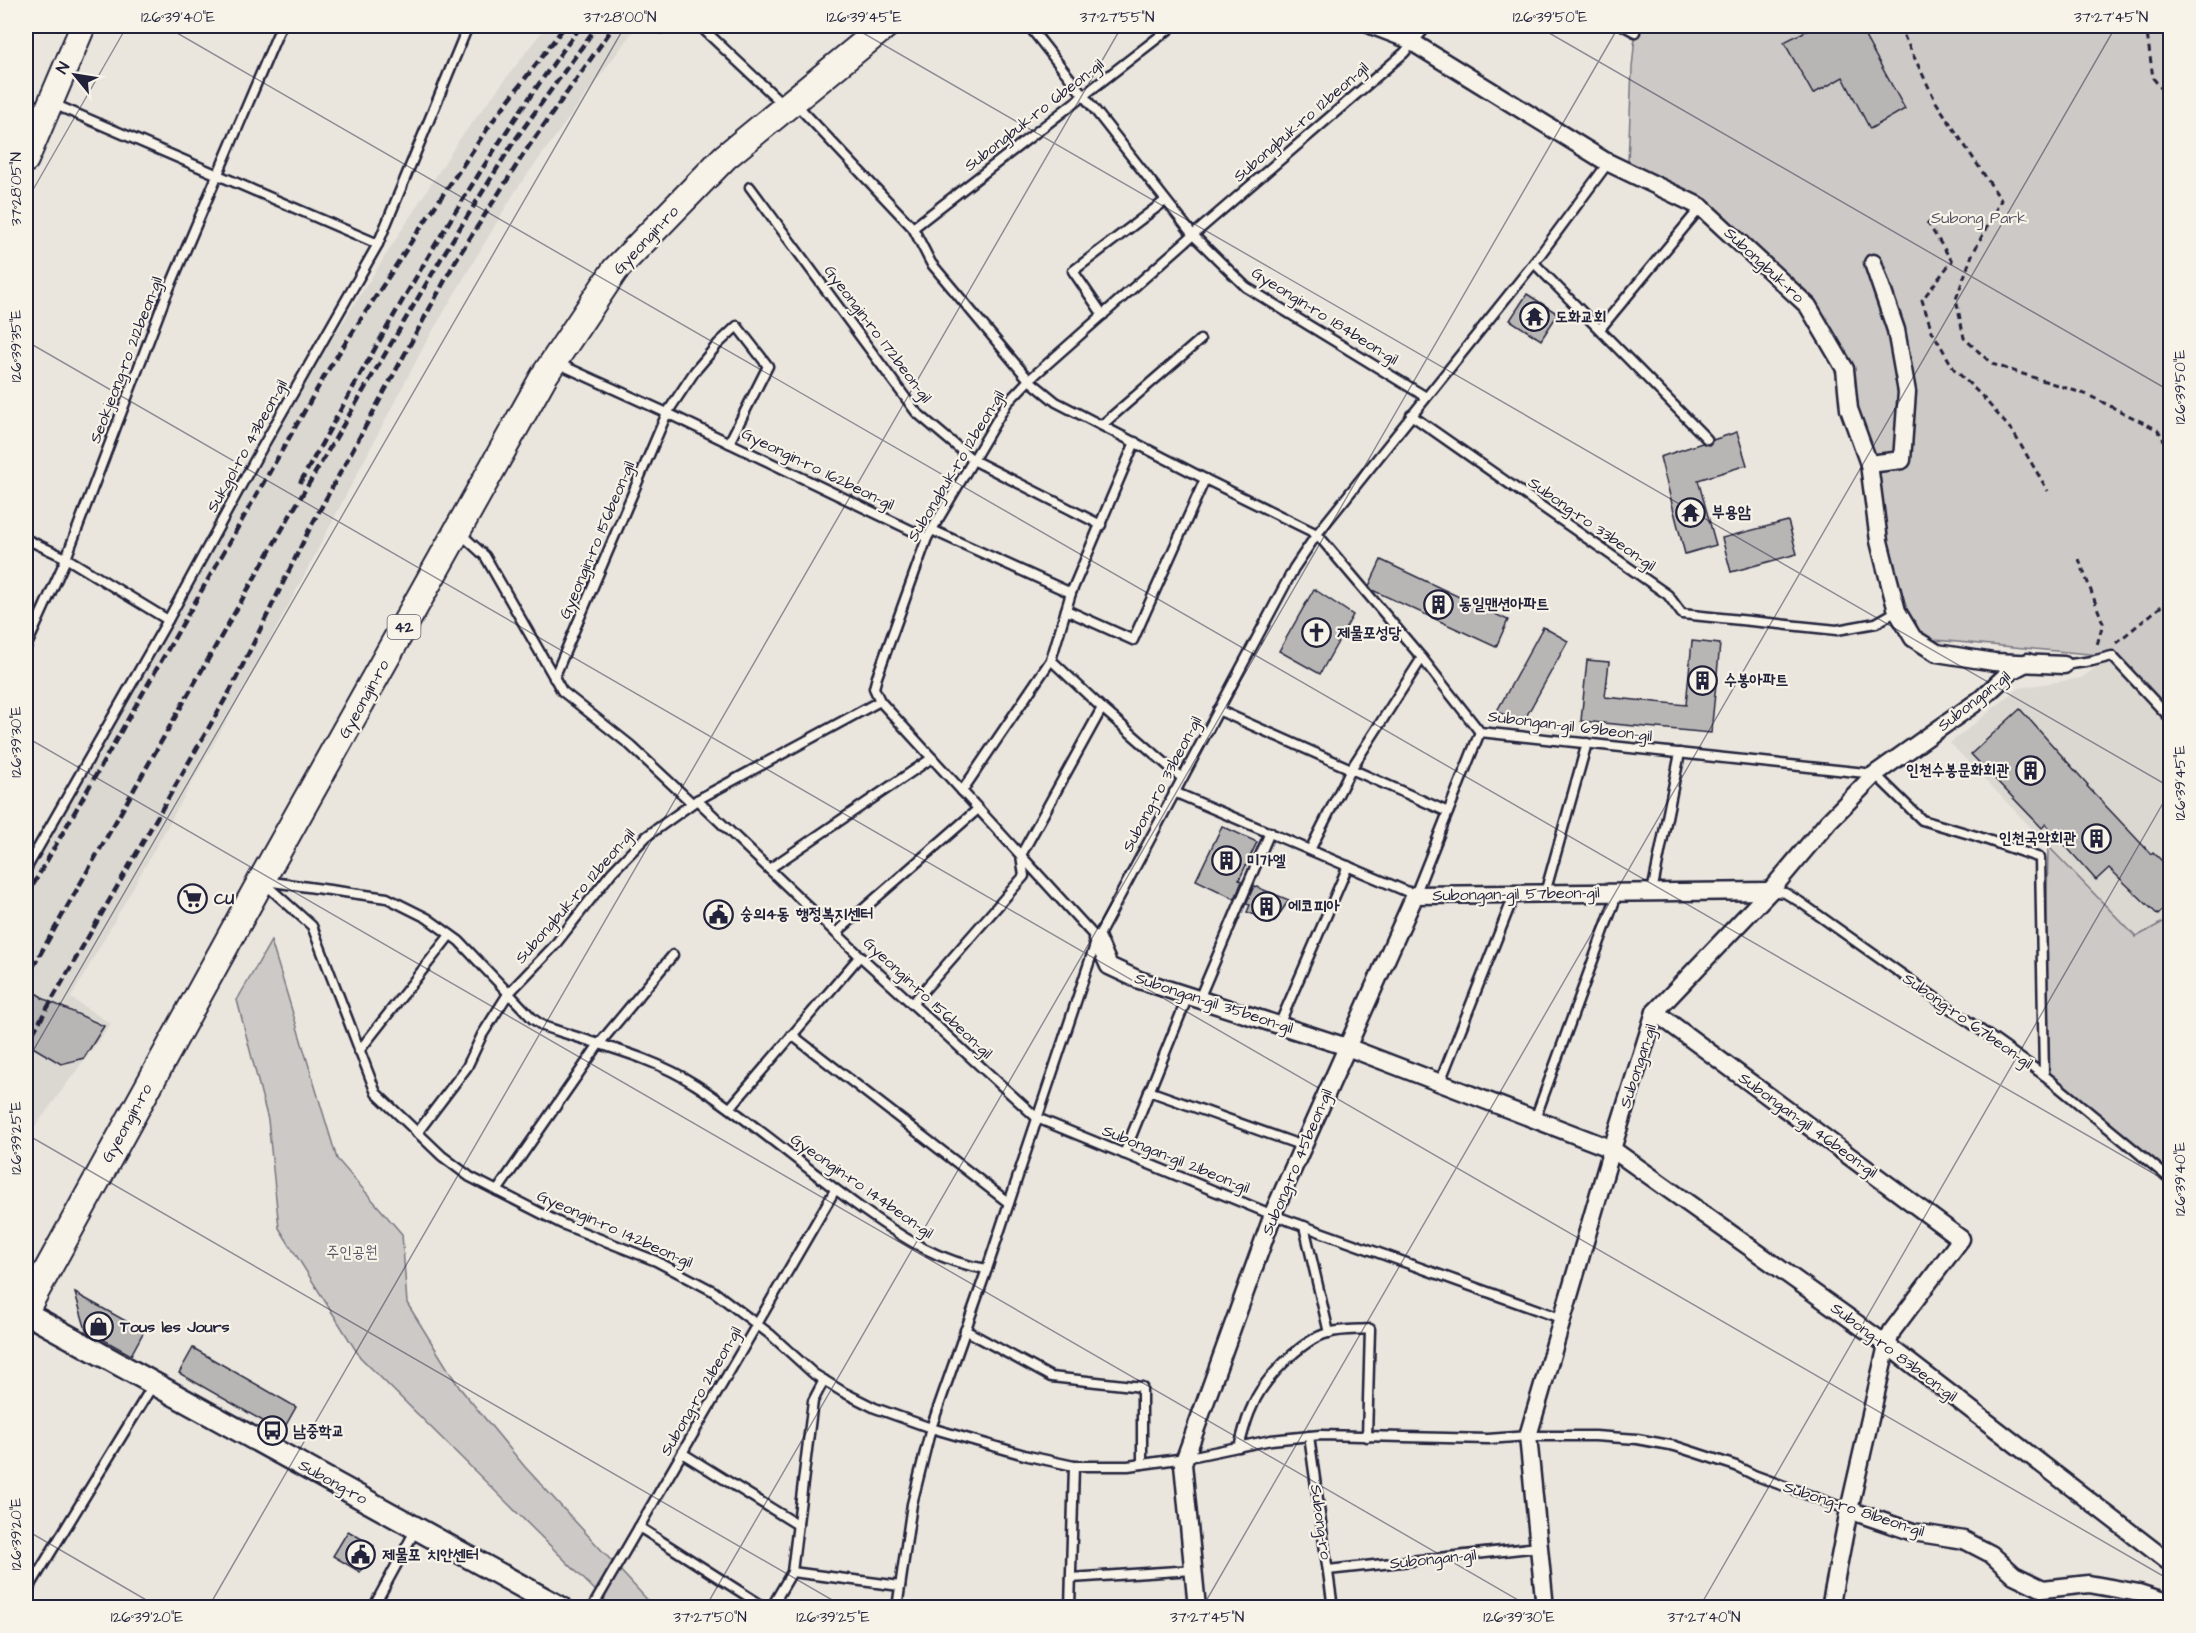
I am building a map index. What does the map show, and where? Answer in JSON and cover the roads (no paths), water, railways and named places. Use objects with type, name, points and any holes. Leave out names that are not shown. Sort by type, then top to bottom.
[{"type":"main road","points":[[26,160],[84,26]]},
{"type":"main road","name":"Gyeongin-ro","points":[[26,1311],[261,880],[458,531],[554,362],[615,270],[726,157],[885,26]]},
{"type":"street","name":"Subongbuk-ro","points":[[1373,26],[1414,44],[1608,163],[1701,207],[1808,306],[1845,369],[1850,408],[1869,464],[1879,541],[1897,611],[1913,638],[1937,653],[1994,662],[2064,665]]},
{"type":"street","points":[[1869,464],[1902,460],[1907,392],[1896,330],[1873,262]]},
{"type":"street","name":"Subongan-gil","points":[[1545,1608],[1528,1436],[1612,1149],[1655,1012],[1770,891],[1828,822],[1875,774],[1982,699],[2011,671],[2028,662]]},
{"type":"street","name":"Subongan-gil 57beon-gil","points":[[1415,895],[1770,891]]},
{"type":"street","name":"Subong-ro 45beon-gil","points":[[1197,1608],[1183,1464],[1273,1215],[1415,895]]},
{"type":"street","name":"Subongan-gil 35beon-gil","points":[[1097,939],[1109,966],[1139,980],[1347,1047],[1612,1149]]},
{"type":"street","name":"Subongan-gil 46beon-gil","points":[[1655,1012],[1961,1239],[1892,1331],[1887,1345]]},
{"type":"street","name":"Subong-ro 83beon-gil","points":[[1612,1149],[1887,1345],[2170,1563]]},
{"type":"street","name":"Subong-ro","points":[[26,1311],[561,1608]]},
{"type":"street","points":[[1830,1608],[1849,1510],[1887,1345]]},
{"type":"street","name":"Subong-ro 81beon-gil","points":[[1849,1510],[1913,1532],[1964,1540],[1991,1554],[2014,1575],[2043,1589],[2089,1584],[2139,1593],[2170,1603]]},
{"type":"lane","name":"Seokjeong-ro 212beon-gil","points":[[26,647],[65,559],[163,303],[281,26]]},
{"type":"lane","name":"Sukgol-ro 43beon-gil","points":[[26,869],[30,853],[168,620],[255,460],[378,244],[468,26]]},
{"type":"lane","points":[[700,26],[790,104],[913,228],[931,263],[1029,380],[1056,402],[1204,479],[1317,534]]},
{"type":"lane","name":"Gyeongin-ro 184beon-gil","points":[[1029,26],[1193,235],[1246,287],[1425,397]]},
{"type":"lane","name":"Subongbuk-ro 6beon-gil","points":[[913,228],[1173,26]]},
{"type":"lane","name":"Subongbuk-ro 12beon-gil","points":[[508,994],[554,946],[612,872],[647,836],[695,801],[880,701],[874,688],[877,677],[929,534],[1007,403],[1029,380],[1193,235],[1414,44],[1427,26]]},
{"type":"lane","points":[[1624,26],[1635,32]]},
{"type":"lane","points":[[51,103],[378,244]]},
{"type":"lane","name":"Subong-ro 33beon-gil","points":[[897,1608],[912,1504],[931,1428],[987,1269],[1097,939],[1294,568],[1317,534],[1534,263],[1608,163]]},
{"type":"lane","name":"Gyeongin-ro 172beon-gil","points":[[750,187],[916,412],[973,460],[1101,525]]},
{"type":"lane","points":[[1103,315],[1073,271],[1165,201]]},
{"type":"lane","points":[[1600,329],[1701,207]]},
{"type":"lane","points":[[1534,263],[1707,439]]},
{"type":"lane","name":"Gyeongin-ro 162beon-gil","points":[[667,413],[695,371],[737,326],[768,366],[729,443]]},
{"type":"lane","points":[[1102,425],[1200,340]]},
{"type":"lane","name":"Gyeongin-ro 162beon-gil","points":[[554,362],[929,534],[1071,593]]},
{"type":"lane","name":"Gyeongin-ro 156beon-gil","points":[[554,678],[667,413]]},
{"type":"lane","name":"Subong-ro 33beon-gil","points":[[1411,416],[1668,596],[1682,614],[1837,630],[1876,623],[1897,611]]},
{"type":"lane","points":[[962,791],[1051,660],[1071,593],[1135,442]]},
{"type":"lane","points":[[1066,610],[1133,640],[1204,479]]},
{"type":"lane","name":"Gyeongin-ro 156beon-gil","points":[[458,531],[485,556],[562,691],[695,801],[1037,1118]]},
{"type":"lane","name":"Subongan-gil 69beon-gil","points":[[1317,534],[1422,658],[1480,732],[1875,774]]},
{"type":"lane","points":[[26,539],[65,559],[168,620]]},
{"type":"lane","points":[[2064,665],[2092,662],[2112,656],[2170,718]]},
{"type":"lane","points":[[1310,850],[1351,769],[1422,658]]},
{"type":"lane","points":[[1051,660],[1182,778]]},
{"type":"lane","name":"Subongan-gil 35beon-gil","points":[[880,701],[1097,939]]},
{"type":"lane","points":[[912,1004],[1023,876],[1021,855],[1102,708]]},
{"type":"lane","points":[[1218,710],[1448,812]]},
{"type":"lane","name":"Subong-ro 45beon-gil","points":[[1415,895],[1480,732]]},
{"type":"lane","points":[[1545,893],[1587,743]]},
{"type":"lane","points":[[1652,892],[1680,753]]},
{"type":"lane","points":[[769,869],[932,758]]},
{"type":"lane","name":"Subong-ro 67beon-gil","points":[[1875,774],[1922,820],[2040,858],[2044,1075]]},
{"type":"lane","name":"Subongan-gil 57beon-gil","points":[[1174,792],[1415,895]]},
{"type":"lane","points":[[836,933],[978,809]]},
{"type":"lane","points":[[1124,1154],[1149,1091],[1270,832]]},
{"type":"lane","points":[[1279,1025],[1348,866]]},
{"type":"lane","name":"Gyeongin-ro 144beon-gil","points":[[261,880],[387,898],[427,918],[459,941],[508,994],[543,1026],[670,1070],[730,1108],[835,1190],[901,1236],[949,1261],[987,1269]]},
{"type":"lane","name":"Gyeongin-ro 142beon-gil","points":[[261,880],[312,926],[376,1093],[442,1156],[470,1177],[562,1224],[656,1261],[713,1291],[824,1380],[843,1392],[875,1408],[931,1428],[1028,1456],[1074,1466],[1142,1464],[1239,1447]]},
{"type":"lane","name":"Subong-ro 67beon-gil","points":[[1770,891],[1785,893],[1800,902],[2044,1075]]},
{"type":"lane","points":[[1535,1119],[1618,892]]},
{"type":"lane","points":[[1440,1082],[1515,894]]},
{"type":"lane","points":[[358,1051],[450,935]]},
{"type":"lane","points":[[497,1191],[599,1044],[673,955]]},
{"type":"lane","points":[[730,1108],[860,956]]},
{"type":"lane","points":[[417,1133],[467,1067],[482,1035],[508,994]]},
{"type":"lane","points":[[792,1035],[1009,1203]]},
{"type":"lane","points":[[2044,1075],[2170,1179]]},
{"type":"lane","points":[[1149,1091],[1303,1146]]},
{"type":"lane","name":"Subongan-gil 21beon-gil","points":[[1037,1118],[1273,1215],[1563,1319]]},
{"type":"lane","name":"Subong-ro 21beon-gil","points":[[592,1608],[835,1190]]},
{"type":"lane","points":[[1304,1226],[1329,1333]]},
{"type":"lane","points":[[1239,1447],[1252,1405],[1266,1384],[1291,1357],[1317,1338],[1329,1333],[1371,1329],[1367,1437]]},
{"type":"lane","points":[[965,1330],[1051,1377],[1142,1387],[1142,1464]]},
{"type":"lane","points":[[771,1608],[792,1572],[813,1401],[824,1380]]},
{"type":"lane","points":[[27,1608],[27,1587],[154,1383]]},
{"type":"lane","name":"Subong-ro 81beon-gil","points":[[1239,1447],[1271,1440],[1309,1436],[1488,1439],[1528,1436],[1594,1436],[1637,1439],[1675,1446],[1736,1466],[1754,1475],[1849,1510]]},
{"type":"lane","name":"Subong-ro","points":[[1309,1436],[1333,1608]]},
{"type":"lane","points":[[682,1453],[798,1525]]},
{"type":"lane","points":[[1070,1608],[1074,1466]]},
{"type":"lane","points":[[639,1527],[766,1608]]},
{"type":"lane","points":[[373,1608],[417,1528]]},
{"type":"lane","name":"Subongan-gil","points":[[1328,1570],[1539,1547]]},
{"type":"lane","points":[[1071,1578],[1193,1570]]},
{"type":"lane","points":[[792,1572],[900,1586]]},
{"type":"railway","points":[[26,897],[328,370],[492,122],[565,26]]},
{"type":"railway","points":[[300,483],[399,307],[468,192],[541,80],[581,26]]},
{"type":"railway","points":[[26,979],[288,519],[445,252],[515,140],[597,26]]},
{"type":"railway","points":[[26,1045],[231,689],[309,530],[456,260],[527,149],[614,26]]},
{"type":"place","name":"도화교회","points":[[1534,317]]},
{"type":"place","name":"부용암","points":[[1691,512]]},
{"type":"place","name":"동일맨션아파트","points":[[1438,604]]},
{"type":"place","name":"제물포성당","points":[[1316,633]]},
{"type":"place","name":"수봉아파트","points":[[1703,680]]},
{"type":"place","name":"인천수봉문화회관","points":[[2030,770]]},
{"type":"place","name":"인천국악회관","points":[[2097,838]]},
{"type":"place","name":"미가엘","points":[[1226,861]]},
{"type":"place","name":"CU","points":[[193,899]]},
{"type":"place","name":"에코피아","points":[[1267,906]]},
{"type":"place","name":"숭의4동 행정복지센터","points":[[719,914]]},
{"type":"place","name":"Tous les Jours","points":[[99,1327]]},
{"type":"place","name":"남중학교","points":[[272,1431]]},
{"type":"place","name":"제물포 치안센터","points":[[361,1555]]},
{"type":"park label","name":"Subong Park","points":[[1979,218]]},
{"type":"park label","name":"주인공원","points":[[352,1252]]}]
